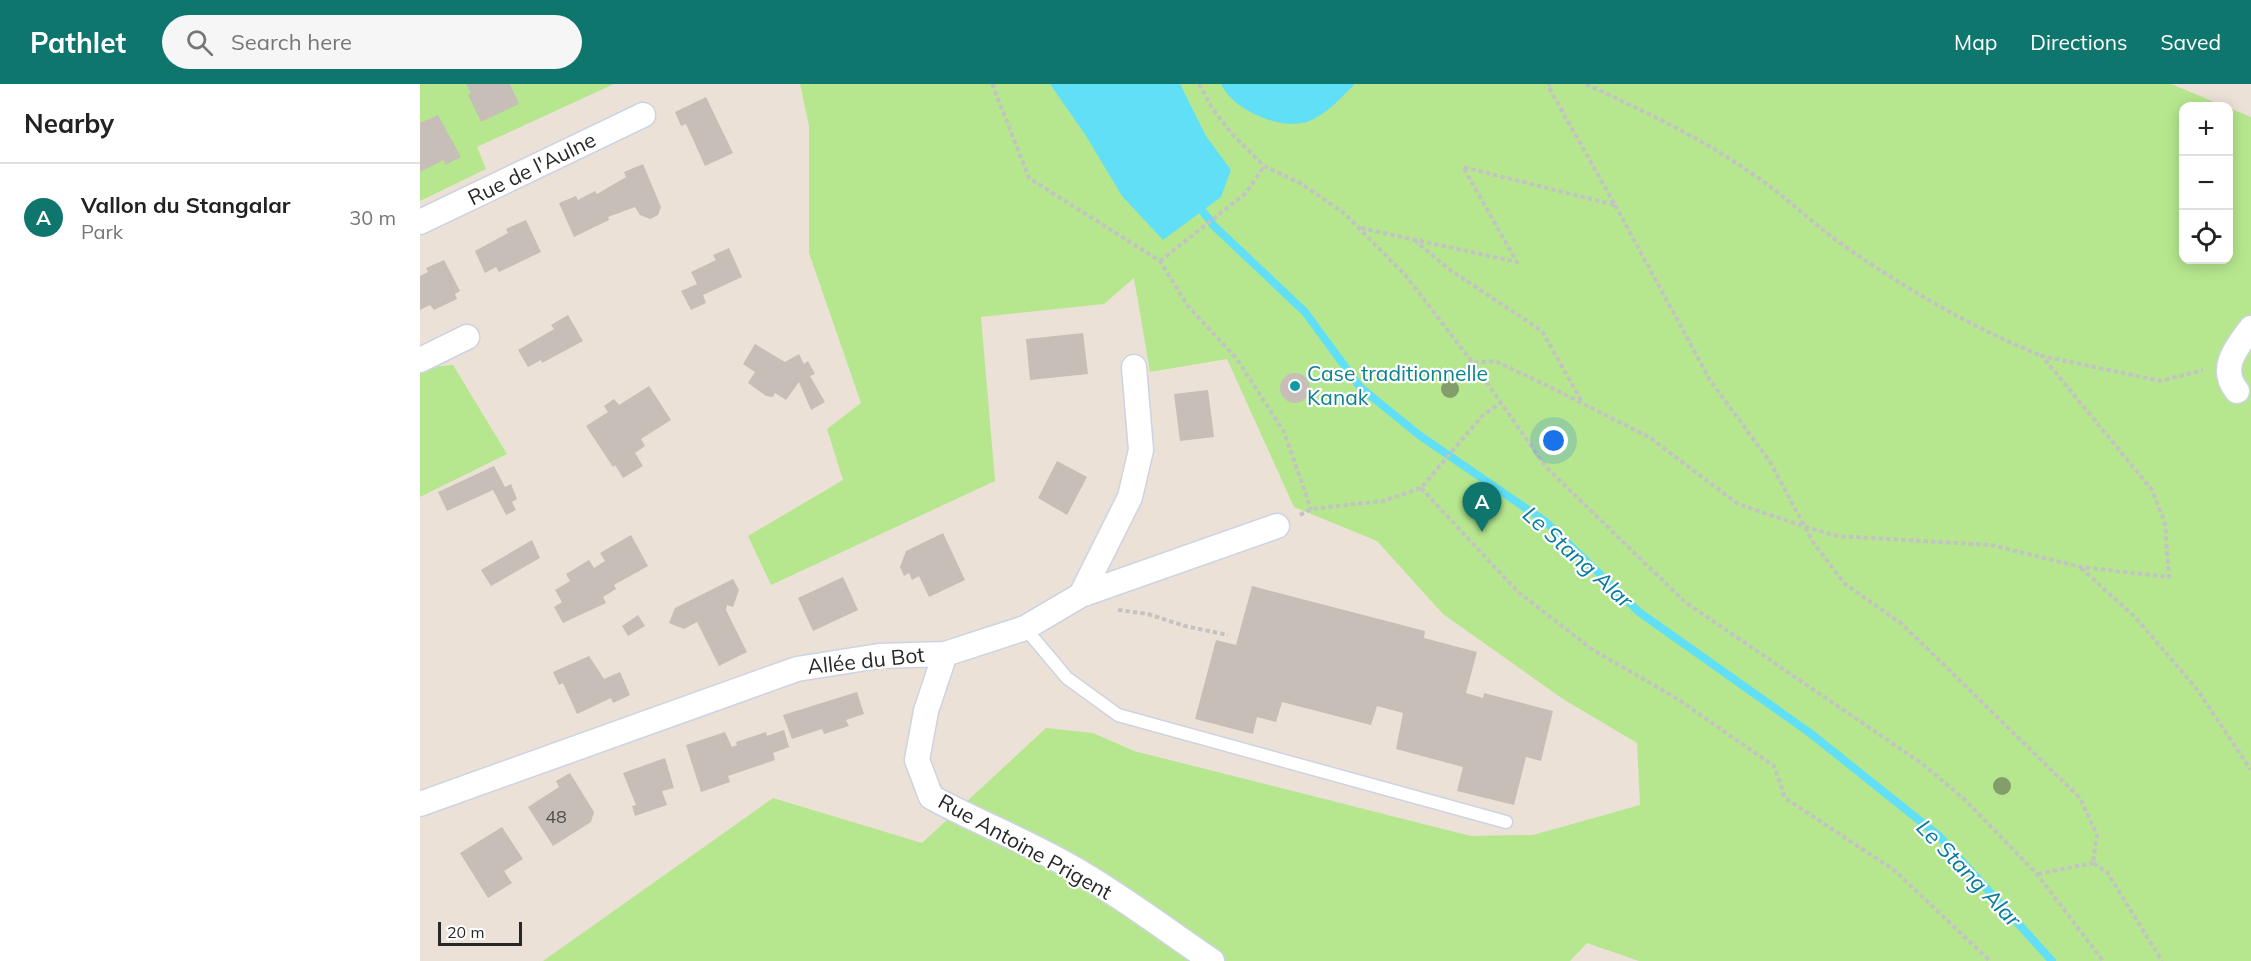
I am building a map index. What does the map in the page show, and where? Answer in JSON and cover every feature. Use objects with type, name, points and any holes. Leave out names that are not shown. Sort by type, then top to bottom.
[{"type":"street","name":"Rue de l'Aulne","points":[[420,222],[643,115]]},
{"type":"street","points":[[2237,391],[2231,383],[2228,371],[2231,355],[2251,328]]},
{"type":"street","points":[[420,360],[467,337]]},
{"type":"street","points":[[1080,595],[1130,497],[1141,450],[1134,367]]},
{"type":"street","name":"Allée du Bot","points":[[420,804],[797,669],[879,656],[945,654],[1025,628],[1080,595],[1277,526]]},
{"type":"street","name":"Rue Antoine Prigent","points":[[945,654],[926,711],[917,760],[931,797],[972,819],[1012,835],[1083,874],[1212,961]]},
{"type":"lane","points":[[1025,628],[1067,678],[1118,715],[1506,822]]},
{"type":"path","points":[[992,84],[1029,178],[1160,261],[1187,305],[1237,359],[1284,432],[1311,509]]},
{"type":"path","points":[[1200,84],[1212,108],[1232,134],[1264,166],[1300,183],[1344,213],[1406,276],[1473,363],[1546,467],[1685,602],[1924,765],[1964,799],[2037,874],[2103,961]]},
{"type":"path","points":[[1550,84],[1548,86],[1556,105],[1615,205],[1710,380],[1770,462],[1813,542],[1845,585],[1902,624],[2080,798],[2097,835],[2093,863]]},
{"type":"path","points":[[1586,84],[1670,124],[1754,175],[1839,242],[1921,296],[2005,341],[2042,356],[2161,381],[2214,367],[2231,355]]},
{"type":"path","points":[[1160,261],[1246,193],[1264,166]]},
{"type":"path","points":[[1358,228],[1517,262],[1463,167],[1615,205]]},
{"type":"path","points":[[1414,239],[1450,270],[1542,331],[1582,403]]},
{"type":"path","points":[[1473,363],[1495,361],[1582,403],[1649,437],[1738,504],[1806,527],[1837,536],[1991,545],[2080,567],[2169,577],[2165,523],[2152,490],[2042,356]]},
{"type":"path","points":[[1277,526],[1311,509],[1383,501],[1421,488],[1480,417],[1500,403]]},
{"type":"path","points":[[1421,488],[1518,592],[1593,650],[1676,698],[1774,766],[1785,798],[1894,870],[1990,961]]},
{"type":"path","points":[[2080,567],[2135,617],[2196,688],[2251,770]]},
{"type":"path","points":[[1080,595],[1121,611],[1148,614],[1228,635]]},
{"type":"path","points":[[2037,874],[2093,863],[2107,872],[2162,961]]},
{"type":"green space","points":[[420,84],[614,84],[477,147],[486,169],[420,201]]},
{"type":"green space","points":[[800,84],[2171,84],[2214,102],[2179,102],[2179,264],[2233,264],[2233,110],[2251,117],[2251,961],[1639,961],[1587,943],[1570,961],[543,961],[773,798],[922,843],[1046,728],[1093,733],[1134,751],[1471,836],[1533,835],[1640,805],[1637,743],[1563,699],[1443,614],[1377,541],[1294,507],[1227,359],[1150,372],[1134,278],[1104,304],[981,317],[995,481],[771,585],[748,536],[843,480],[827,429],[861,403],[809,253],[809,126]]},
{"type":"green space","points":[[453,365],[507,454],[420,497],[420,370]]},
{"type":"water","points":[[1050,84],[1180,84],[1206,136],[1231,170],[1221,197],[1163,240],[1122,196],[1086,136]]},
{"type":"water","points":[[1221,84],[1355,84],[1321,115],[1307,122],[1296,124],[1271,120],[1246,110],[1227,93]]},
{"type":"building","points":[[466,84],[510,84],[519,104],[481,122],[468,95],[471,93]]},
{"type":"building","points":[[706,97],[733,153],[705,166],[686,124],[681,126],[675,112]]},
{"type":"building","points":[[438,115],[461,157],[445,165],[444,160],[420,172],[420,123]]},
{"type":"building","points":[[643,164],[661,207],[658,215],[650,219],[640,215],[635,207],[608,217],[609,220],[574,237],[559,203],[576,196],[578,200],[595,191],[597,194],[626,177],[624,172]]},
{"type":"building","points":[[526,220],[541,252],[499,272],[496,267],[485,273],[475,251],[508,233],[506,229]]},
{"type":"building","points":[[729,248],[742,277],[703,295],[706,303],[691,310],[681,291],[697,284],[691,272],[716,260],[713,255]]},
{"type":"building","points":[[444,260],[460,291],[455,294],[457,299],[434,310],[430,305],[420,310],[420,276],[428,272],[426,268]]},
{"type":"building","points":[[568,315],[583,341],[542,363],[541,360],[528,367],[518,350],[554,329],[551,325]]},
{"type":"building","points":[[1083,333],[1088,374],[1030,380],[1026,339]]},
{"type":"building","points":[[755,344],[785,362],[799,354],[804,364],[808,361],[815,374],[810,376],[825,402],[811,410],[799,382],[786,400],[775,393],[773,397],[766,396],[748,383],[755,372],[743,364]]},
{"type":"building","name":"Case traditionnelle Kanak","points":[[1295,373],[1306,377],[1310,388],[1306,399],[1295,403],[1284,399],[1280,388],[1284,377]]},
{"type":"building","points":[[649,386],[671,420],[641,439],[645,446],[635,453],[643,466],[623,478],[586,426],[608,412],[604,406],[614,399],[619,405]]},
{"type":"building","points":[[1208,390],[1214,437],[1180,441],[1174,394]]},
{"type":"building","points":[[1057,461],[1087,477],[1067,515],[1038,498]]},
{"type":"building","points":[[494,466],[505,487],[511,484],[517,499],[512,502],[516,510],[506,515],[493,490],[447,511],[438,492]]},
{"type":"building","points":[[943,533],[965,580],[929,597],[919,576],[912,580],[909,573],[904,576],[900,567],[906,551]]},
{"type":"building","points":[[631,535],[648,566],[614,585],[616,589],[603,597],[606,603],[563,623],[554,607],[562,602],[555,590],[570,581],[566,574],[589,560],[594,568],[605,561],[600,553]]},
{"type":"building","points":[[532,540],[540,558],[491,586],[481,570]]},
{"type":"building","points":[[843,577],[858,610],[813,631],[798,598]]},
{"type":"building","points":[[733,579],[739,590],[733,607],[727,605],[726,610],[747,652],[719,666],[697,622],[684,629],[669,623],[675,608]]},
{"type":"building","points":[[1252,586],[1425,631],[1424,638],[1477,652],[1466,693],[1483,698],[1484,693],[1553,711],[1541,761],[1526,757],[1514,805],[1457,791],[1463,767],[1396,749],[1403,713],[1377,706],[1371,725],[1282,702],[1276,722],[1257,717],[1253,734],[1195,719],[1216,640],[1236,645]]},
{"type":"building","points":[[638,615],[645,626],[628,636],[622,626]]},
{"type":"building","points":[[589,656],[604,679],[620,672],[630,695],[613,703],[611,698],[577,714],[563,683],[559,685],[553,672]]},
{"type":"building","points":[[857,692],[864,714],[846,720],[849,726],[824,734],[822,729],[792,739],[783,715]]},
{"type":"building","points":[[784,730],[789,747],[773,753],[775,760],[728,776],[730,782],[701,792],[686,745],[725,732],[732,747],[737,745],[736,742],[766,732],[767,736]]},
{"type":"building","points":[[665,758],[674,788],[662,791],[667,805],[635,816],[632,806],[636,805],[623,773]]},
{"type":"building","points":[[570,773],[594,812],[591,822],[553,846],[528,807],[559,787],[556,781]]},
{"type":"building","points":[[502,827],[523,859],[504,871],[512,883],[488,898],[460,853]]},
{"type":"waterway","name":"Le Stang Alar","points":[[1197,204],[1214,226],[1305,312],[1360,387],[1419,435],[1546,522],[1639,612],[1810,733],[1939,836],[2052,961]]},
{"type":"place","name":"Case traditionnelle Kanak","points":[[1295,386]]},
{"type":"place","name":"Vallon du Stangalar","points":[[1482,532]]}]
